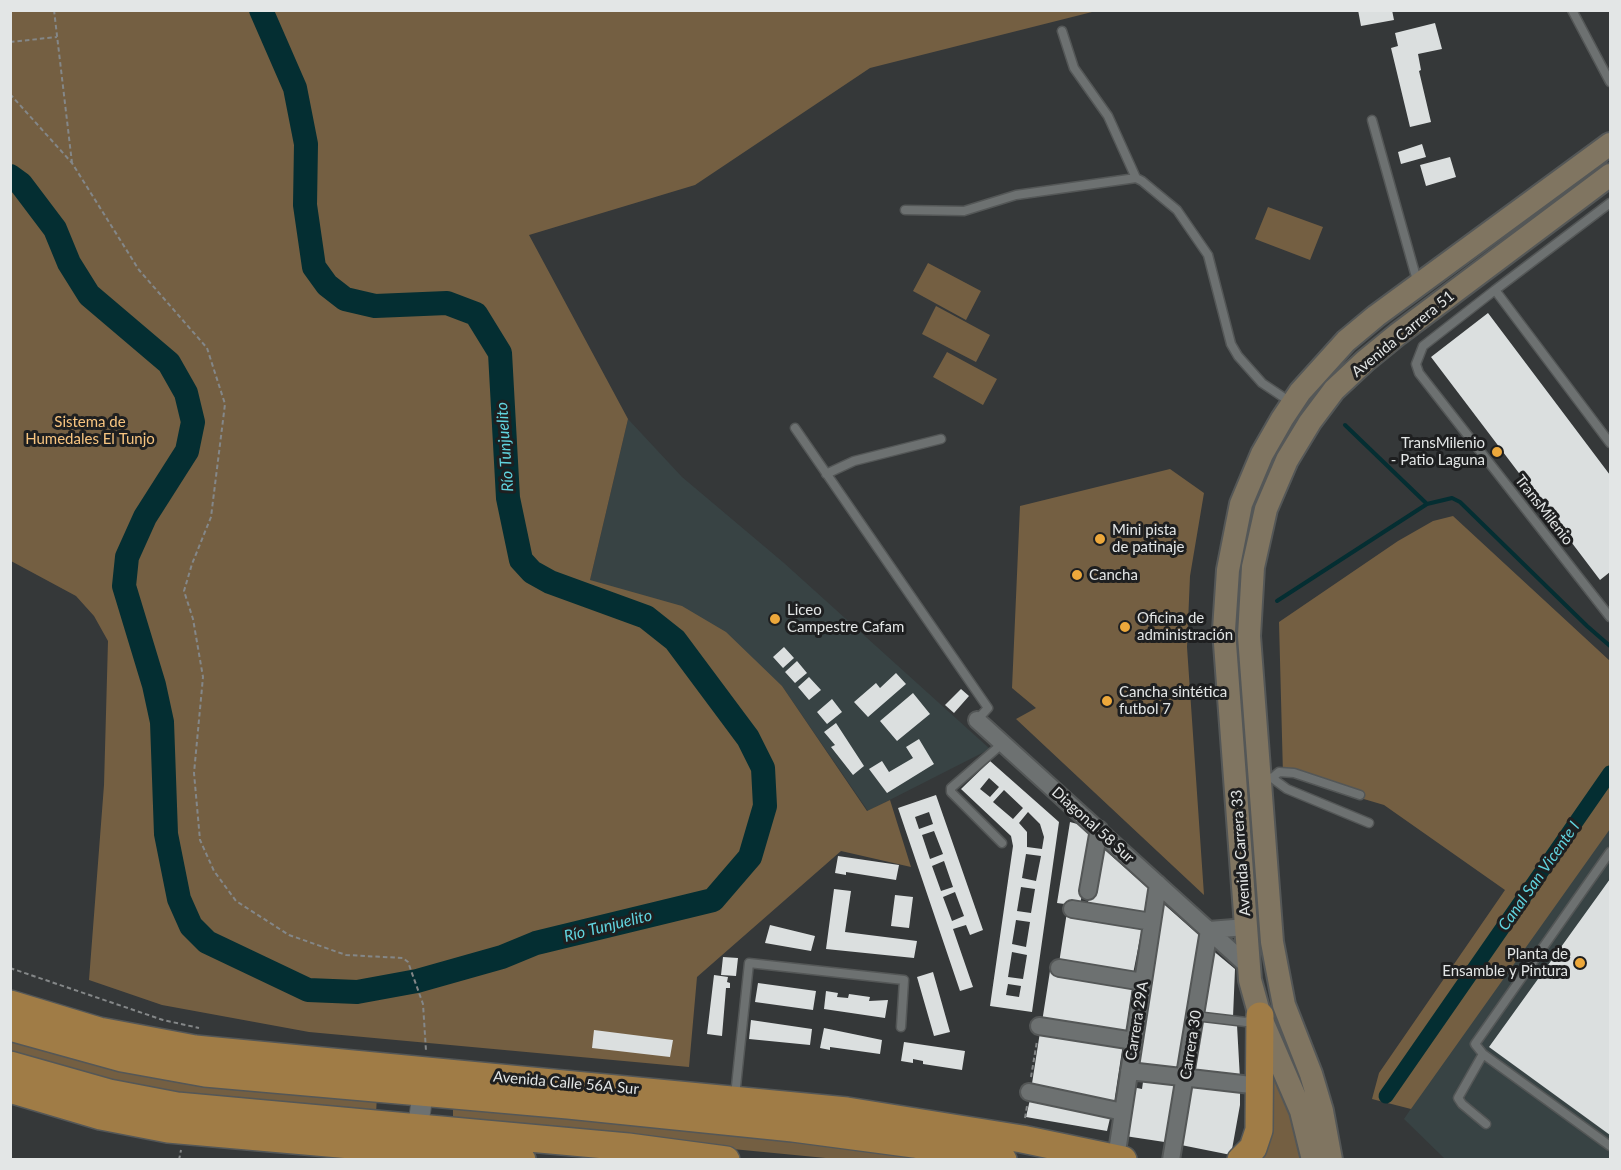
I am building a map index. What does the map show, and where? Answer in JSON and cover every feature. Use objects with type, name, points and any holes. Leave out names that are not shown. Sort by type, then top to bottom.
[{"type":"highway","name":"Avenida Calle 56A Sur","points":[[10,1004],[99,1031],[156,1043],[644,1112],[804,1129],[914,1144],[1003,1160]]},
{"type":"highway","points":[[1241,1160],[1249,1153],[1258,1138],[1260,1086],[1272,1010]]},
{"type":"highway","name":"Avenida Calle 56A Sur","points":[[10,1027],[122,1058],[183,1070],[734,1099],[868,1114],[1060,1153],[1119,1159]]},
{"type":"highway","points":[[10,1065],[88,1088],[153,1102],[522,1160]]},
{"type":"highway","points":[[10,1089],[111,1118],[206,1134],[415,1145],[628,1147],[726,1160]]},
{"type":"highway","points":[[644,1112],[734,1099]]},
{"type":"highway","points":[[153,1102],[206,1134]]},
{"type":"highway","points":[[589,1160],[628,1147]]},
{"type":"main road","name":"Avenida Carrera 51","points":[[1234,535],[1250,479],[1293,403],[1346,341],[1611,144]]},
{"type":"main road","name":"Avenida Carrera 51","points":[[1249,614],[1253,567],[1266,509],[1287,460],[1310,422],[1334,390],[1398,334],[1611,175]]},
{"type":"main road","name":"Avenida Carrera 33","points":[[1234,535],[1228,570],[1224,630],[1249,966],[1318,1098],[1330,1160]]},
{"type":"main road","name":"Avenida Carrera 33","points":[[1249,614],[1265,777],[1270,925],[1275,965],[1272,1010],[1313,1160]]},
{"type":"main road","points":[[1246,927],[1270,925]]},
{"type":"street","name":"Diagonal 58 Sur","points":[[978,720],[1249,966]]},
{"type":"street","points":[[1088,891],[1099,829]]},
{"type":"street","name":"Carrera 29A","points":[[1119,1159],[1123,1112],[1158,884]]},
{"type":"street","points":[[1072,909],[1152,921]]},
{"type":"street","points":[[1209,930],[1246,927]]},
{"type":"street","name":"Carrera 30","points":[[1171,1160],[1209,930]]},
{"type":"street","points":[[1059,968],[1143,982]]},
{"type":"street","points":[[1040,1026],[1134,1041]]},
{"type":"street","points":[[1129,1071],[1260,1086]]},
{"type":"street","points":[[415,1145],[425,1081]]},
{"type":"street","points":[[1029,1092],[1123,1112]]},
{"type":"lane","points":[[1572,10],[1611,82]]},
{"type":"lane","points":[[1062,31],[1074,68],[1108,116],[1136,178],[1152,188],[1177,210],[1208,255],[1232,344],[1238,356],[1262,383],[1293,403]]},
{"type":"lane","points":[[1372,120],[1419,286]]},
{"type":"lane","points":[[905,210],[964,211],[1016,195],[1136,178]]},
{"type":"lane","name":"TransMilenio","points":[[1611,202],[1423,346],[1416,364],[1419,373],[1611,616]]},
{"type":"lane","points":[[1495,290],[1611,443]]},
{"type":"lane","points":[[795,428],[988,708],[978,720]]},
{"type":"lane","points":[[826,474],[854,461],[941,439]]},
{"type":"lane","points":[[1002,843],[951,792],[951,788],[1003,743]]},
{"type":"lane","points":[[1265,777],[1281,772],[1302,774],[1360,795]]},
{"type":"lane","points":[[1265,777],[1287,789],[1370,823]]},
{"type":"lane","points":[[1611,852],[1475,1044],[1483,1054],[1611,1146]]},
{"type":"lane","points":[[734,1099],[749,963],[904,980],[901,1027]]},
{"type":"lane","points":[[1195,1016],[1246,1022],[1272,1010]]},
{"type":"lane","points":[[1483,1054],[1458,1098],[1486,1124]]},
{"type":"path","points":[[54,10],[72,163]]},
{"type":"path","points":[[10,42],[57,37]]},
{"type":"path","points":[[10,94],[72,163],[139,270],[207,348],[225,404],[211,517],[184,591],[193,619],[203,677],[194,773],[200,840],[214,871],[236,902],[289,935],[346,955],[403,958],[412,967],[423,1004],[425,1081]]},
{"type":"path","points":[[10,968],[163,1020],[209,1030]]},
{"type":"shaded area","name":"Liceo Campestre Cafam","points":[[628,419],[682,477],[784,563],[990,749],[868,811],[782,686],[590,580]]},
{"type":"shaded area","points":[[1610,812],[1610,1159],[1445,1159],[1404,1119]]},
{"type":"green space","name":"Sistema de Humedales El Tunjo","points":[[10,11],[1096,11],[870,68],[695,185],[529,235],[628,419],[590,580],[682,606],[726,632],[782,686],[867,811],[890,800],[911,867],[841,851],[697,977],[689,1067],[309,1032],[162,1005],[89,980],[104,785],[108,641],[94,616],[76,596],[11,561]]},
{"type":"green space","points":[[1268,207],[1323,227],[1310,260],[1255,239]]},
{"type":"green space","points":[[928,263],[981,291],[966,320],[913,291]]},
{"type":"green space","points":[[936,306],[990,335],[976,362],[922,334]]},
{"type":"green space","points":[[947,352],[997,379],[983,405],[933,377]]},
{"type":"green space","points":[[1170,469],[1204,493],[1190,576],[1187,647],[1204,895],[1016,719],[1036,708],[1012,688],[1020,506]]},
{"type":"green space","points":[[1453,516],[1610,661],[1610,829],[1411,1109],[1372,1099],[1379,1073],[1505,890],[1384,805],[1283,775],[1279,622],[1398,541],[1433,521]]},
{"type":"green space","points":[[10,1035],[377,1094],[376,1115],[141,1092],[11,1057]]},
{"type":"green space","points":[[1267,1054],[1280,1077],[1304,1159],[1257,1159]]},
{"type":"green space","points":[[453,1108],[591,1117],[956,1159],[836,1159],[453,1122]]},
{"type":"building","points":[[1358,10],[1392,10],[1394,20],[1361,26]]},
{"type":"building","points":[[1435,23],[1442,49],[1418,54],[1421,70],[1419,71],[1431,122],[1410,127],[1391,48],[1398,46],[1395,33]]},
{"type":"building","points":[[1422,144],[1426,157],[1401,164],[1398,152]]},
{"type":"building","points":[[1450,157],[1456,177],[1426,186],[1420,165]]},
{"type":"building","points":[[1488,313],[1610,475],[1610,572],[1600,580],[1431,357]]},
{"type":"building","points":[[784,647],[794,658],[783,668],[773,657]]},
{"type":"building","points":[[797,661],[807,673],[795,683],[785,672]]},
{"type":"building","points":[[896,673],[906,684],[868,717],[854,702],[876,683],[880,688]]},
{"type":"building","points":[[809,677],[821,690],[809,700],[798,687]]},
{"type":"building","points":[[961,689],[969,696],[954,713],[945,705]]},
{"type":"building","points":[[913,693],[930,714],[897,741],[880,721]]},
{"type":"building","points":[[832,699],[842,712],[827,724],[817,712]]},
{"type":"building","points":[[836,723],[864,766],[853,775],[831,747],[835,745],[824,732]]},
{"type":"building","points":[[919,739],[934,764],[887,793],[869,769],[882,761],[889,772],[913,758],[906,747]]},
{"type":"building","points":[[990,761],[1059,822],[1032,1012],[990,1006],[1013,846],[1011,836],[961,789]],"holes":[[[989,778],[999,787],[990,797],[980,789]],[[1004,790],[1023,808],[1013,819],[993,802]],[[1028,812],[1040,824],[1044,837],[1042,849],[1027,847],[1027,832],[1019,823]],[[1026,854],[1041,856],[1036,881],[1022,878]],[[1021,887],[1035,889],[1031,913],[1017,911]],[[1016,920],[1030,922],[1026,947],[1012,944]],[[1012,952],[1027,955],[1023,979],[1008,977]],[[1008,984],[1021,986],[1019,997],[1006,995]]]},
{"type":"building","points":[[936,795],[983,930],[970,935],[966,925],[953,929],[973,987],[960,991],[898,808]],"holes":[[[929,812],[933,824],[919,829],[915,817]],[[934,831],[943,854],[930,859],[922,835]],[[944,861],[953,887],[941,891],[932,866]],[[955,892],[964,916],[952,921],[943,897]]]},
{"type":"building","points":[[1070,822],[1081,825],[1091,835],[1080,906],[1057,903]]},
{"type":"building","points":[[1098,844],[1149,889],[1144,915],[1087,908]]},
{"type":"building","points":[[838,856],[899,865],[896,880],[846,872],[846,875],[835,873]]},
{"type":"building","name":"Planta de Ensamble y Pintura","points":[[1610,879],[1610,1135],[1489,1047]]},
{"type":"building","points":[[834,889],[851,891],[845,932],[917,941],[914,958],[826,949]]},
{"type":"building","points":[[895,895],[913,897],[909,928],[891,926]]},
{"type":"building","points":[[1158,899],[1202,938],[1183,1073],[1133,1067]]},
{"type":"building","points":[[1067,912],[1143,923],[1133,974],[1059,963]]},
{"type":"building","points":[[770,925],[815,936],[811,951],[765,943]]},
{"type":"building","points":[[1211,949],[1235,969],[1233,1017],[1200,1014]]},
{"type":"building","points":[[723,957],[738,958],[736,976],[721,975]]},
{"type":"building","points":[[1050,971],[1133,983],[1126,1032],[1042,1022]]},
{"type":"building","points":[[933,972],[950,1032],[934,1036],[917,977]]},
{"type":"building","points":[[714,975],[728,977],[727,982],[730,983],[730,988],[726,988],[722,1036],[707,1034]]},
{"type":"building","points":[[758,983],[816,991],[813,1010],[755,1002]]},
{"type":"building","points":[[826,991],[838,993],[837,997],[848,998],[849,994],[870,997],[869,1001],[888,1000],[885,1018],[824,1009]]},
{"type":"building","points":[[751,1020],[812,1029],[810,1045],[749,1039]]},
{"type":"building","points":[[1199,1020],[1237,1025],[1240,1079],[1191,1071]]},
{"type":"building","points":[[824,1028],[882,1040],[880,1054],[830,1047],[830,1050],[820,1048]]},
{"type":"building","points":[[594,1030],[673,1040],[670,1057],[592,1048]]},
{"type":"building","points":[[1040,1032],[1123,1044],[1114,1103],[1031,1090]]},
{"type":"building","points":[[904,1042],[965,1051],[962,1070],[923,1064],[923,1061],[913,1059],[913,1063],[901,1061]]},
{"type":"building","points":[[1144,1075],[1181,1081],[1171,1143],[1125,1136],[1132,1087],[1142,1089]]},
{"type":"building","points":[[1193,1080],[1240,1088],[1240,1105],[1231,1155],[1181,1145]]},
{"type":"building","points":[[1031,1095],[1111,1114],[1107,1131],[1026,1117]]},
{"type":"waterway","name":"Río Tunjuelito","points":[[10,176],[21,184],[55,229],[69,263],[89,295],[169,363],[186,393],[193,422],[187,451],[145,517],[127,557],[124,586],[154,685],[162,722],[166,834],[179,899],[191,926],[207,942],[308,990],[357,992],[417,981],[502,957],[536,943],[713,900],[750,857],[765,806],[763,768],[748,738],[675,640],[646,617],[550,582],[532,572],[521,560],[508,498],[500,353],[476,314],[447,303],[375,306],[345,299],[327,285],[314,267],[305,205],[306,144],[295,88],[261,10]]},
{"type":"waterway","points":[[1345,425],[1427,504]]},
{"type":"waterway","points":[[1277,601],[1427,504],[1452,498],[1460,502],[1610,646]]},
{"type":"waterway","name":"Canal San Vicente I","points":[[1386,1096],[1610,773]]},
{"type":"place","name":"TransMilenio - Patio Laguna","points":[[1497,452]]},
{"type":"place","name":"Mini pista de patinaje","points":[[1100,539]]},
{"type":"place","name":"Cancha","points":[[1077,575]]},
{"type":"place","name":"Liceo Campestre Cafam","points":[[775,619]]},
{"type":"place","name":"Oficina de administración","points":[[1125,627]]},
{"type":"place","name":"Cancha sintética futbol 7","points":[[1107,701]]},
{"type":"place","name":"Planta de Ensamble y Pintura","points":[[1580,963]]}]
